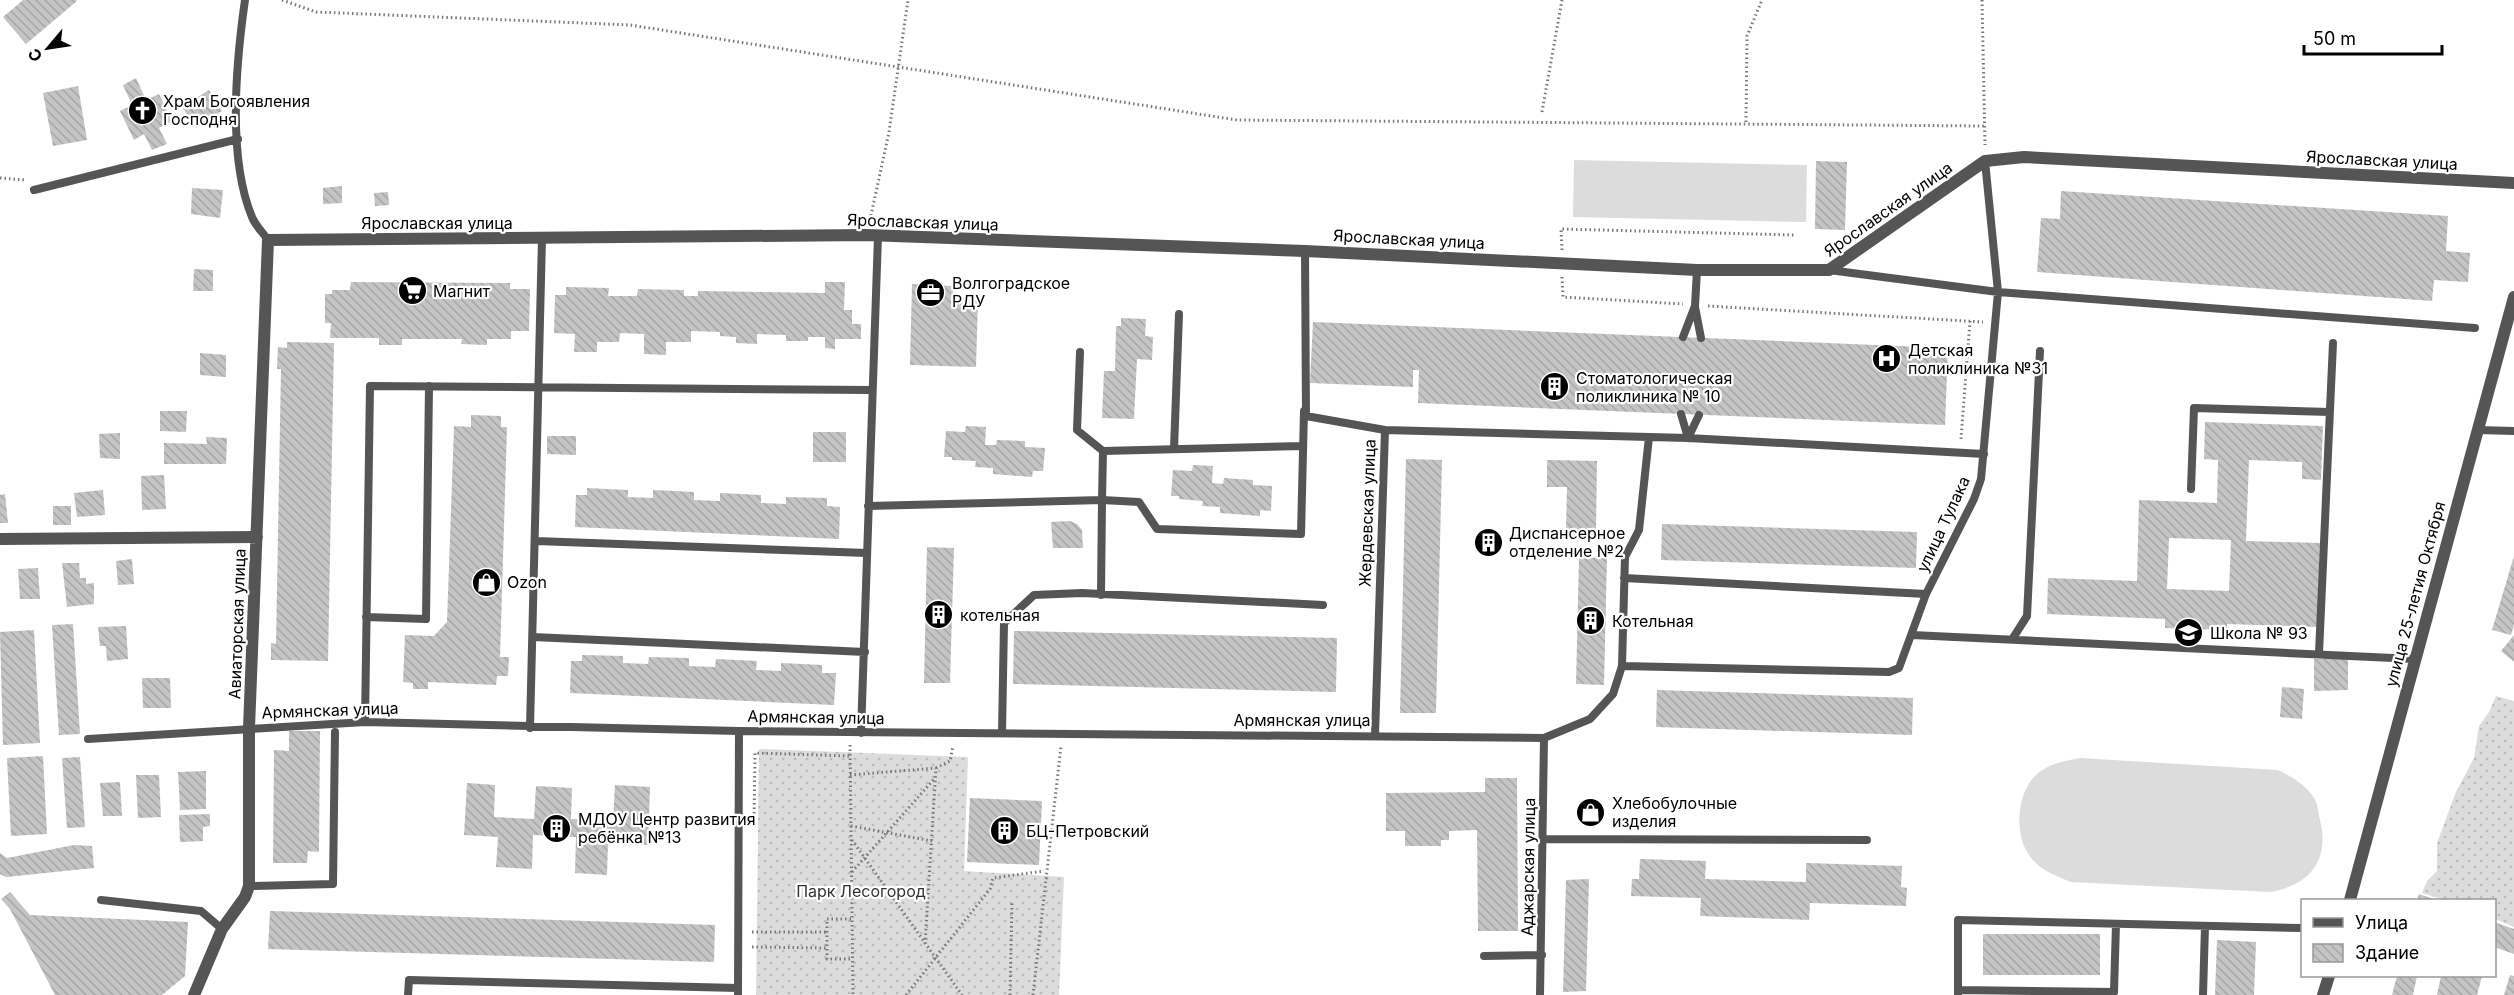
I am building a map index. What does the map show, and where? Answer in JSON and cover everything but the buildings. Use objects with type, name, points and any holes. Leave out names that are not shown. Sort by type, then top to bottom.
[{"type":"street","name":"Ярославская улица","points":[[268,240],[872,235],[1305,251],[1697,270],[1829,270],[1985,161],[2024,157],[2514,183]]},
{"type":"street","name":"Авиаторская улица","points":[[194,995],[222,929],[245,897],[249,886],[249,728],[268,240]]},
{"type":"street","name":"улица 25-летия Октября","points":[[2350,899],[2414,659],[2511,317],[2514,297]]},
{"type":"street","points":[[0,539],[257,537]]},
{"type":"street","points":[[2323,995],[2328,977]]},
{"type":"lane","points":[[245,0],[237,59],[240,169],[252,218],[268,240]]},
{"type":"lane","points":[[34,190],[238,138]]},
{"type":"lane","name":"улица Тулака","points":[[1622,666],[1889,672],[1899,668],[1926,594],[1974,499],[1981,478],[1997,323],[1998,292],[1985,161]]},
{"type":"lane","points":[[861,733],[871,390],[872,235]]},
{"type":"lane","points":[[530,728],[542,238]]},
{"type":"lane","points":[[868,506],[1102,500],[1139,502],[1157,529],[1301,534],[1305,251]]},
{"type":"lane","points":[[1697,270],[1695,306],[1701,338]]},
{"type":"lane","points":[[1829,270],[1998,292],[2475,328]]},
{"type":"lane","points":[[1683,337],[1695,306]]},
{"type":"lane","points":[[1174,449],[1179,314]]},
{"type":"lane","points":[[2319,653],[2333,343]]},
{"type":"lane","points":[[2013,638],[2027,616],[2040,351]]},
{"type":"lane","points":[[1080,352],[1077,430],[1103,451],[1303,446]]},
{"type":"lane","points":[[365,722],[370,386],[871,390]]},
{"type":"lane","points":[[366,618],[426,619],[429,386]]},
{"type":"lane","points":[[2191,489],[2194,408],[2330,412]]},
{"type":"lane","name":"Жердевская улица","points":[[1304,411],[1306,416],[1385,430],[1375,735]]},
{"type":"lane","points":[[1681,414],[1688,438]]},
{"type":"lane","points":[[1688,438],[1699,415]]},
{"type":"lane","points":[[1385,430],[1688,438],[1984,454]]},
{"type":"lane","points":[[2478,430],[2514,431]]},
{"type":"lane","points":[[1544,738],[1590,719],[1613,694],[1622,666],[1624,557],[1639,530],[1649,437]]},
{"type":"lane","points":[[1101,595],[1103,451]]},
{"type":"lane","points":[[536,541],[867,553]]},
{"type":"lane","points":[[1624,578],[1926,594]]},
{"type":"lane","points":[[1002,733],[1004,623],[1034,595],[1101,595],[1323,605]]},
{"type":"lane","points":[[1912,635],[2013,638],[2414,659]]},
{"type":"lane","points":[[534,637],[865,652]]},
{"type":"lane","name":"Армянская улица","points":[[88,739],[365,722],[530,728],[861,733],[1544,738]]},
{"type":"lane","points":[[408,995],[409,980],[738,992],[739,731]]},
{"type":"lane","points":[[249,886],[333,884],[335,732]]},
{"type":"lane","name":"Аджарская улица","points":[[1540,995],[1544,738]]},
{"type":"lane","points":[[1543,839],[1867,840]]},
{"type":"lane","points":[[101,900],[201,911],[222,929]]},
{"type":"lane","points":[[2116,924],[2114,992],[1958,992],[1958,920],[2301,928]]},
{"type":"lane","points":[[2203,995],[2205,926]]},
{"type":"lane","points":[[1484,956],[1542,955]]},
{"type":"path","points":[[282,0],[316,12],[630,25],[1237,120],[1746,122],[1984,126]]},
{"type":"path","points":[[872,235],[900,67],[908,0]]},
{"type":"path","points":[[1542,112],[1562,0]]},
{"type":"path","points":[[1746,122],[1747,36],[1762,0]]},
{"type":"path","points":[[1982,0],[1985,161]]},
{"type":"path","points":[[1561,230],[1794,235]]},
{"type":"path","points":[[1563,297],[1997,323]]},
{"type":"path","points":[[1960,453],[1970,321]]},
{"type":"path","points":[[850,775],[936,768],[950,761],[956,733]]},
{"type":"path","points":[[1033,995],[1045,870],[1062,734]]},
{"type":"path","points":[[755,753],[850,756],[853,995]]},
{"type":"path","points":[[925,944],[936,768]]},
{"type":"path","points":[[851,873],[884,832],[936,776]]},
{"type":"path","points":[[850,826],[932,841]]},
{"type":"path","points":[[850,838],[962,995]]},
{"type":"path","points":[[906,995],[990,889],[993,878],[1045,870]]},
{"type":"path","points":[[1010,995],[1012,902]]},
{"type":"path","points":[[851,919],[827,919],[827,958],[852,959]]},
{"type":"path","points":[[752,932],[827,932]]},
{"type":"path","points":[[752,947],[827,948]]},
{"type":"green space","points":[[1574,160],[1807,165],[1806,222],[1573,217]]},
{"type":"green space","points":[[2496,696],[2514,701],[2514,927],[2496,919],[2496,899],[2442,899],[2422,893],[2427,881],[2437,871],[2437,843],[2456,792],[2474,758],[2479,726]]},
{"type":"green space","name":"Парк Лесогород","points":[[759,749],[968,757],[964,871],[1064,877],[1059,995],[756,995]]},
{"type":"green space","points":[[2080,758],[2278,770],[2302,785],[2315,800],[2322,835],[2319,859],[2306,877],[2296,884],[2270,892],[2071,882],[2048,872],[2029,855],[2021,836],[2020,815],[2024,794],[2034,777],[2044,769],[2056,764]]},
{"type":"place","name":"Храм Богоявления Господня","points":[[142,110]]},
{"type":"place","name":"Магнит","points":[[412,291]]},
{"type":"place","name":"Волгоградское РДУ","points":[[931,292]]},
{"type":"place","name":"Детская поликлиника №31","points":[[1887,359]]},
{"type":"place","name":"Стоматологическая поликлиника № 10","points":[[1555,387]]},
{"type":"place","name":"Диспансерное отделение №2","points":[[1488,542]]},
{"type":"place","name":"Ozon","points":[[486,582]]},
{"type":"place","name":"котельная","points":[[939,615]]},
{"type":"place","name":"Котельная","points":[[1591,621]]},
{"type":"place","name":"Школа № 93","points":[[2189,633]]},
{"type":"place","name":"Хлебобулочные изделия","points":[[1591,812]]},
{"type":"place","name":"МДОУ Центр развития ребёнка №13","points":[[557,828]]},
{"type":"place","name":"БЦ-Петровский","points":[[1005,831]]}]
